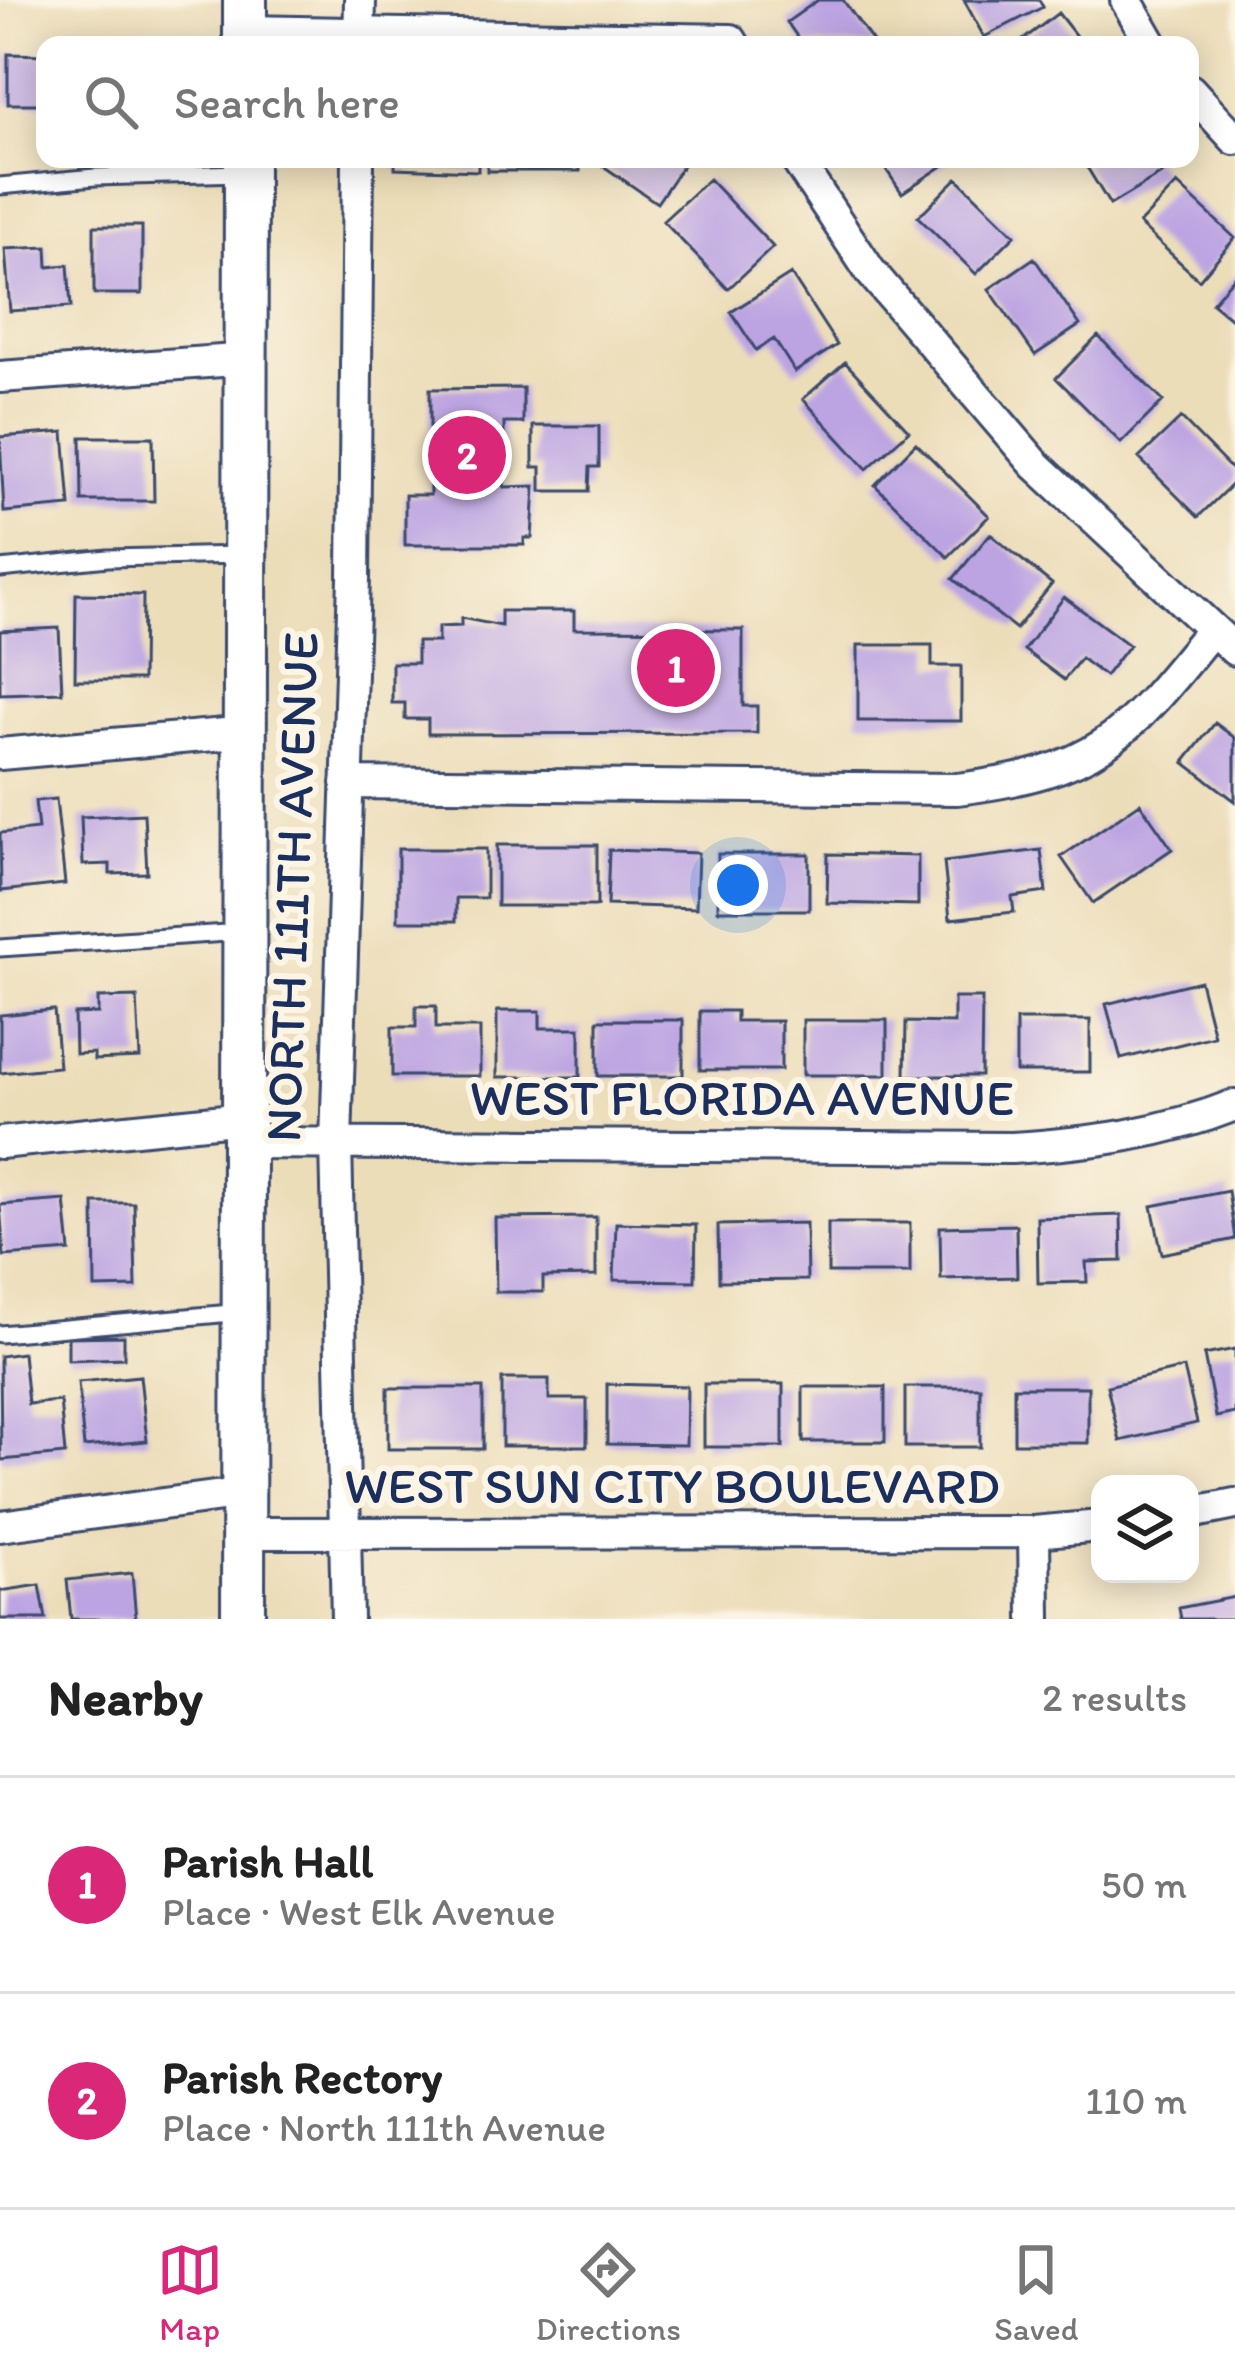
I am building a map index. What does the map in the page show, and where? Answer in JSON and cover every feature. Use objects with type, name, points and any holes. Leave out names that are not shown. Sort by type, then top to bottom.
[{"type":"street","points":[[359,0],[359,36]]},
{"type":"street","points":[[1126,0],[1147,36]]},
{"type":"street","points":[[245,26],[333,36]]},
{"type":"street","points":[[1199,100],[1235,139]]},
{"type":"street","name":"NORTH 111TH AVENUE","points":[[243,1619],[250,359],[246,168]]},
{"type":"street","name":"NORTH 111TH AVENUE","points":[[347,1619],[336,1143],[358,168]]},
{"type":"street","points":[[347,784],[958,789],[1024,780],[1092,754],[1135,724],[1223,641],[1035,464],[870,271],[802,168]]},
{"type":"street","points":[[0,377],[250,359]]},
{"type":"street","points":[[0,754],[248,732]]},
{"type":"street","name":"WEST FLORIDA AVENUE","points":[[0,1143],[244,1130],[336,1143],[1012,1148],[1105,1142],[1198,1120],[1235,1105]]},
{"type":"street","points":[[1199,1511],[1235,1504]]},
{"type":"street","name":"WEST SUN CITY BOULEVARD","points":[[0,1526],[244,1513],[345,1533],[1034,1532],[1091,1527]]},
{"type":"street","points":[[1034,1532],[1035,1619]]},
{"type":"lane","points":[[0,186],[219,168]]},
{"type":"lane","points":[[0,569],[108,558],[249,555]]},
{"type":"lane","points":[[0,948],[246,932]]},
{"type":"lane","points":[[0,1334],[244,1312]]},
{"type":"building","points":[[818,0],[843,0],[869,36],[797,36],[787,22]]},
{"type":"building","points":[[964,0],[1039,0],[1043,7],[986,36]]},
{"type":"building","points":[[1058,13],[1076,36],[1028,36]]},
{"type":"building","points":[[8,54],[36,55],[36,104],[8,104]]},
{"type":"building","points":[[395,168],[478,168],[478,171]]},
{"type":"building","points":[[487,168],[580,168],[580,171]]},
{"type":"building","points":[[606,168],[681,168],[657,203]]},
{"type":"building","points":[[885,168],[940,168],[902,193]]},
{"type":"building","points":[[1087,168],[1160,168],[1163,173],[1110,205]]},
{"type":"building","points":[[957,178],[1015,235],[976,274],[918,217]]},
{"type":"building","points":[[709,179],[773,247],[728,289],[663,221]]},
{"type":"building","points":[[1177,184],[1235,238],[1199,280],[1139,224]]},
{"type":"building","points":[[94,226],[142,226],[142,294],[94,294]]},
{"type":"building","points":[[47,247],[48,267],[68,265],[71,307],[10,311],[5,249]]},
{"type":"building","points":[[1034,258],[1080,325],[1035,355],[989,289]]},
{"type":"building","points":[[791,274],[837,345],[795,372],[774,339],[756,350],[731,312]]},
{"type":"building","points":[[1235,276],[1235,322],[1212,303]]},
{"type":"building","points":[[1098,336],[1163,401],[1121,443],[1056,378]]},
{"type":"building","points":[[845,362],[909,431],[867,469],[803,399]]},
{"type":"building","points":[[523,388],[523,423],[504,423],[504,487],[535,486],[532,538],[524,538],[524,545],[405,545],[405,495],[430,495],[430,389]]},
{"type":"building","points":[[1181,418],[1235,473],[1235,481],[1198,517],[1139,458]]},
{"type":"building","points":[[533,426],[599,426],[599,467],[590,467],[589,491],[541,491],[541,467],[533,467]]},
{"type":"building","points":[[64,432],[70,506],[4,512],[0,437]]},
{"type":"building","points":[[81,437],[153,437],[154,501],[82,501]]},
{"type":"building","points":[[916,443],[989,516],[948,557],[875,485]]},
{"type":"building","points":[[990,534],[1052,584],[1016,629],[953,579]]},
{"type":"building","points":[[76,594],[143,595],[142,680],[75,680]]},
{"type":"building","points":[[1064,597],[1129,645],[1105,676],[1081,658],[1064,680],[1024,650]]},
{"type":"building","points":[[501,611],[574,611],[574,629],[743,630],[743,706],[757,706],[757,733],[428,734],[428,719],[405,719],[405,703],[392,703],[392,663],[417,663],[417,642],[438,642],[438,627],[461,626],[461,618],[501,626]]},
{"type":"building","points":[[59,628],[62,692],[0,694],[0,631]]},
{"type":"building","points":[[858,645],[932,645],[932,666],[961,666],[961,721],[858,721]]},
{"type":"building","points":[[1215,723],[1235,738],[1235,801],[1184,762]]},
{"type":"building","points":[[56,799],[65,884],[1,891],[0,833],[38,829],[35,801]]},
{"type":"building","points":[[1140,803],[1172,849],[1093,903],[1061,857]]},
{"type":"building","points":[[144,814],[147,873],[110,874],[110,864],[83,865],[81,817]]},
{"type":"building","points":[[497,845],[597,845],[597,906],[497,906]]},
{"type":"building","points":[[398,849],[486,849],[486,898],[456,898],[456,921],[398,921]]},
{"type":"building","points":[[609,850],[698,853],[696,908],[607,905]]},
{"type":"building","points":[[1041,850],[1046,892],[1012,897],[1014,912],[950,919],[944,862]]},
{"type":"building","points":[[718,854],[809,854],[809,910],[718,910]]},
{"type":"building","points":[[828,854],[918,856],[918,905],[827,903]]},
{"type":"building","points":[[1200,981],[1214,1036],[1121,1059],[1106,1004]]},
{"type":"building","points":[[137,997],[140,1058],[94,1060],[94,1053],[75,1054],[74,1014],[98,1013],[98,998]]},
{"type":"building","points":[[954,998],[982,998],[981,1076],[905,1076],[906,1022],[954,1023]]},
{"type":"building","points":[[416,1006],[436,1006],[436,1028],[480,1028],[480,1076],[392,1076],[392,1027],[416,1027]]},
{"type":"building","points":[[54,1010],[59,1067],[0,1073],[0,1015]]},
{"type":"building","points":[[497,1011],[540,1011],[540,1028],[580,1028],[580,1077],[497,1077]]},
{"type":"building","points":[[700,1011],[736,1011],[736,1021],[781,1021],[781,1070],[700,1070]]},
{"type":"building","points":[[598,1020],[683,1020],[683,1076],[598,1076]]},
{"type":"building","points":[[803,1020],[887,1020],[887,1075],[803,1075]]},
{"type":"building","points":[[1016,1020],[1090,1020],[1090,1072],[1016,1072]]},
{"type":"building","points":[[1228,1191],[1235,1239],[1162,1254],[1152,1206]]},
{"type":"building","points":[[65,1200],[70,1251],[4,1256],[0,1205]]},
{"type":"building","points":[[94,1203],[134,1203],[136,1287],[95,1288]]},
{"type":"building","points":[[1121,1215],[1122,1261],[1086,1262],[1087,1282],[1038,1283],[1037,1218]]},
{"type":"building","points":[[596,1217],[596,1276],[543,1277],[543,1292],[496,1292],[495,1218]]},
{"type":"building","points":[[616,1223],[696,1225],[695,1281],[614,1280]]},
{"type":"building","points":[[806,1223],[807,1280],[719,1281],[718,1225]]},
{"type":"building","points":[[828,1223],[910,1223],[910,1273],[828,1273]]},
{"type":"building","points":[[1016,1225],[1017,1277],[941,1279],[940,1227]]},
{"type":"building","points":[[124,1336],[124,1358],[68,1360],[68,1337]]},
{"type":"building","points":[[1235,1349],[1235,1413],[1216,1417],[1204,1355]]},
{"type":"building","points":[[23,1353],[28,1404],[60,1401],[65,1454],[1,1460],[0,1356]]},
{"type":"building","points":[[1184,1368],[1197,1423],[1120,1441],[1107,1386]]},
{"type":"building","points":[[140,1376],[147,1441],[84,1447],[78,1382]]},
{"type":"building","points":[[502,1379],[549,1379],[549,1399],[587,1399],[587,1446],[502,1446]]},
{"type":"building","points":[[607,1384],[687,1386],[686,1445],[607,1444]]},
{"type":"building","points":[[704,1384],[783,1384],[783,1447],[704,1447]]},
{"type":"building","points":[[803,1387],[885,1387],[885,1442],[803,1442]]},
{"type":"building","points":[[905,1387],[980,1387],[980,1447],[905,1447]]},
{"type":"building","points":[[1014,1387],[1088,1387],[1088,1443],[1014,1443]]},
{"type":"building","points":[[388,1388],[483,1388],[483,1449],[388,1449]]},
{"type":"building","points":[[132,1573],[136,1619],[71,1619],[67,1580]]},
{"type":"building","points":[[40,1585],[46,1619],[0,1619],[0,1591]]},
{"type":"building","points":[[1235,1597],[1235,1619],[1181,1619],[1179,1608]]},
{"type":"place","name":"Parish Rectory","points":[[467,455]]},
{"type":"place","name":"Parish Hall","points":[[676,668]]}]
